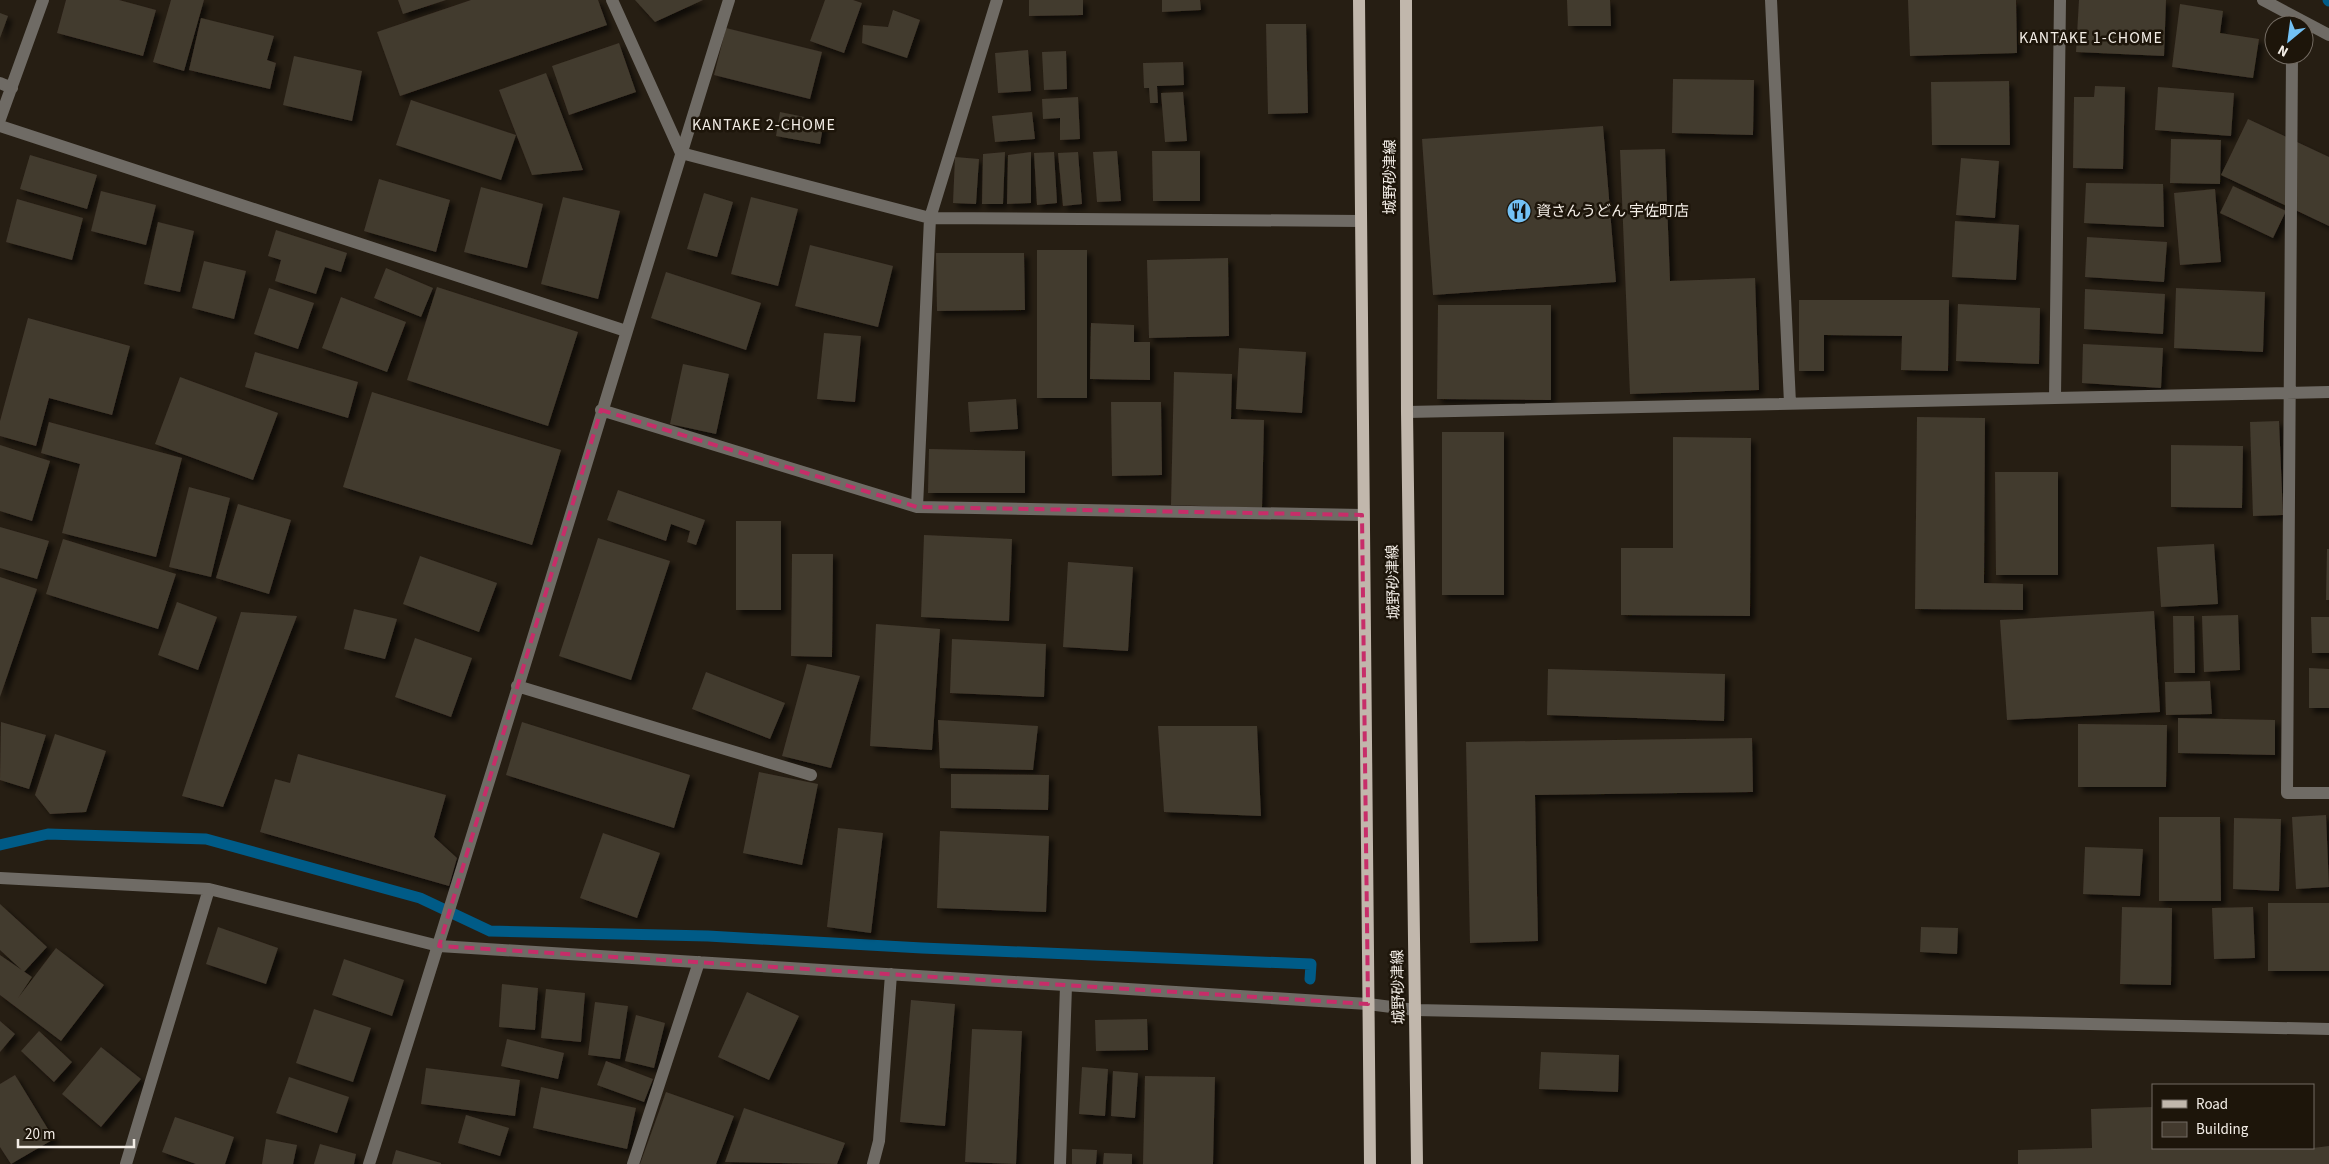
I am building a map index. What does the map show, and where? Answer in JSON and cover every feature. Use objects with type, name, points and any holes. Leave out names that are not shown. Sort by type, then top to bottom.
[{"type":"main road","name":"城野砂津線","points":[[1359,0],[1362,515],[1370,1164]]},
{"type":"main road","name":"城野砂津線","points":[[1406,0],[1407,412],[1417,1164]]},
{"type":"street","points":[[0,119],[43,0]]},
{"type":"street","points":[[612,0],[681,153]]},
{"type":"street","points":[[369,1164],[439,946],[601,410],[729,0]]},
{"type":"street","points":[[917,507],[930,218],[997,0]]},
{"type":"street","points":[[1771,0],[1790,403]]},
{"type":"street","points":[[2055,397],[2060,0]]},
{"type":"street","points":[[2263,0],[2284,15]]},
{"type":"street","points":[[2314,29],[2329,35]]},
{"type":"street","points":[[2292,65],[2287,793],[2329,793]]},
{"type":"street","points":[[0,83],[12,88]]},
{"type":"street","points":[[0,126],[626,331]]},
{"type":"street","points":[[681,153],[930,218],[1361,221]]},
{"type":"street","points":[[1407,412],[2329,392]]},
{"type":"street","points":[[601,410],[917,507],[1362,515]]},
{"type":"street","points":[[518,686],[811,775]]},
{"type":"street","points":[[0,878],[209,889],[439,946],[1368,1004],[1415,1010],[2329,1029]]},
{"type":"street","points":[[126,1164],[209,889]]},
{"type":"street","points":[[633,1164],[699,962]]},
{"type":"street","points":[[873,1164],[879,1141],[891,974]]},
{"type":"street","points":[[1060,1164],[1066,986]]},
{"type":"highlighted area","points":[[601,410],[917,507],[1362,515],[1368,1004],[439,946]]},
{"type":"building","points":[[66,0],[119,0],[156,10],[143,56],[57,33]]},
{"type":"building","points":[[171,0],[204,0],[184,71],[153,62]]},
{"type":"building","points":[[398,0],[446,0],[403,14]]},
{"type":"building","points":[[471,0],[598,0],[607,25],[400,96],[377,32]]},
{"type":"building","points":[[635,0],[703,0],[655,22]]},
{"type":"building","points":[[825,0],[853,0],[862,3],[844,53],[810,41]]},
{"type":"building","points":[[1029,0],[1083,0],[1083,15],[1029,16]]},
{"type":"building","points":[[1162,0],[1200,0],[1201,10],[1162,12]]},
{"type":"building","points":[[1567,0],[1610,0],[1611,26],[1568,26]]},
{"type":"building","points":[[1908,0],[2016,0],[2017,53],[1910,56]]},
{"type":"building","points":[[2079,0],[2166,0],[2164,56],[2076,52]]},
{"type":"building","points":[[2180,4],[2223,11],[2220,33],[2259,39],[2253,78],[2172,67]]},
{"type":"building","points":[[893,10],[920,20],[907,58],[862,43],[863,25],[888,27]]},
{"type":"building","points":[[0,13],[8,16],[0,38]]},
{"type":"building","points":[[201,18],[274,36],[267,60],[276,63],[270,89],[189,70]]},
{"type":"building","points":[[1266,24],[1306,24],[1308,113],[1268,114]]},
{"type":"building","points":[[726,28],[822,52],[810,99],[714,75]]},
{"type":"building","points":[[619,43],[636,92],[569,115],[552,66]]},
{"type":"building","points":[[1028,50],[1031,91],[998,93],[995,53]]},
{"type":"building","points":[[1066,51],[1067,89],[1044,90],[1042,52]]},
{"type":"building","points":[[294,56],[362,71],[352,121],[283,105]]},
{"type":"building","points":[[1183,62],[1184,85],[1157,86],[1158,103],[1150,103],[1149,88],[1144,88],[1143,63]]},
{"type":"building","points":[[546,73],[583,170],[532,175],[499,90]]},
{"type":"building","points":[[1673,79],[1754,80],[1753,135],[1672,133]]},
{"type":"building","points":[[2009,81],[2010,145],[1932,145],[1931,82]]},
{"type":"building","points":[[2095,86],[2125,87],[2123,169],[2073,168],[2074,97],[2094,97]]},
{"type":"building","points":[[2158,87],[2234,93],[2231,136],[2155,130]]},
{"type":"building","points":[[1183,92],[1187,141],[1165,142],[1161,93]]},
{"type":"building","points":[[1078,97],[1080,139],[1060,140],[1060,118],[1043,119],[1042,99]]},
{"type":"building","points":[[411,100],[516,135],[501,180],[396,145]]},
{"type":"building","points":[[780,112],[824,121],[820,144],[776,136]]},
{"type":"building","points":[[1032,112],[1035,139],[995,142],[992,116]]},
{"type":"building","points":[[2248,119],[2329,157],[2329,226],[2221,175]]},
{"type":"building","name":"資さんうどん 宇佐町店","points":[[1603,126],[1616,282],[1433,295],[1422,139]]},
{"type":"building","points":[[2171,139],[2221,140],[2220,184],[2170,183]]},
{"type":"building","points":[[1665,149],[1670,281],[1755,278],[1759,390],[1630,394],[1620,150]]},
{"type":"building","points":[[1117,151],[1121,201],[1097,202],[1093,152]]},
{"type":"building","points":[[1152,151],[1200,151],[1200,201],[1153,201]]},
{"type":"building","points":[[1005,152],[1003,204],[982,204],[983,154]]},
{"type":"building","points":[[1031,152],[1031,203],[1007,204],[1008,155]]},
{"type":"building","points":[[1054,152],[1057,203],[1037,205],[1034,153]]},
{"type":"building","points":[[1078,152],[1082,204],[1063,206],[1058,153]]},
{"type":"building","points":[[30,155],[97,175],[87,209],[20,189]]},
{"type":"building","points":[[955,157],[979,159],[976,204],[953,203]]},
{"type":"building","points":[[1961,158],[1999,161],[1995,218],[1956,215]]},
{"type":"building","points":[[379,179],[450,200],[436,252],[364,231]]},
{"type":"building","points":[[2086,183],[2163,184],[2164,227],[2084,223]]},
{"type":"building","points":[[2233,186],[2286,211],[2273,238],[2220,213]]},
{"type":"building","points":[[481,187],[543,204],[527,268],[464,252]]},
{"type":"building","points":[[2215,189],[2221,262],[2180,265],[2174,193]]},
{"type":"building","points":[[101,191],[156,205],[146,245],[91,231]]},
{"type":"building","points":[[704,193],[733,202],[717,257],[687,249]]},
{"type":"building","points":[[563,197],[620,211],[598,299],[541,284]]},
{"type":"building","points":[[751,197],[798,209],[778,286],[731,274]]},
{"type":"building","points":[[17,199],[83,218],[72,260],[6,242]]},
{"type":"building","points":[[1955,221],[2019,225],[2016,280],[1952,277]]},
{"type":"building","points":[[158,222],[194,231],[180,292],[144,284]]},
{"type":"building","points":[[276,230],[347,253],[341,272],[325,267],[316,294],[275,281],[281,260],[268,256]]},
{"type":"building","points":[[2087,237],[2167,242],[2164,282],[2085,277]]},
{"type":"building","points":[[810,245],[893,266],[878,327],[795,306]]},
{"type":"building","points":[[1037,250],[1087,250],[1087,398],[1037,398]]},
{"type":"building","points":[[936,253],[1024,253],[1025,310],[937,311]]},
{"type":"building","points":[[1228,258],[1229,336],[1149,338],[1147,260]]},
{"type":"building","points":[[204,261],[246,271],[234,319],[192,308]]},
{"type":"building","points":[[386,268],[433,288],[421,317],[374,298]]},
{"type":"building","points":[[666,272],[761,303],[746,350],[651,318]]},
{"type":"building","points":[[437,287],[578,332],[548,426],[407,380]]},
{"type":"building","points":[[269,288],[314,303],[298,349],[254,334]]},
{"type":"building","points":[[2176,288],[2265,292],[2263,352],[2174,348]]},
{"type":"building","points":[[2085,289],[2165,294],[2163,334],[2084,329]]},
{"type":"building","points":[[341,297],[406,322],[387,372],[322,348]]},
{"type":"building","points":[[1799,300],[1949,300],[1948,371],[1901,370],[1902,336],[1824,335],[1824,371],[1799,371]]},
{"type":"building","points":[[1958,304],[2040,308],[2039,364],[1956,361]]},
{"type":"building","points":[[1438,305],[1551,305],[1551,400],[1437,399]]},
{"type":"building","points":[[28,318],[130,346],[112,415],[49,398],[36,446],[0,436],[0,421]]},
{"type":"building","points":[[1091,323],[1134,325],[1134,342],[1150,342],[1150,380],[1090,379]]},
{"type":"building","points":[[824,333],[861,336],[855,402],[817,399]]},
{"type":"building","points":[[2083,344],[2163,348],[2161,388],[2082,383]]},
{"type":"building","points":[[1239,348],[1306,352],[1302,413],[1236,409]]},
{"type":"building","points":[[255,352],[358,382],[348,418],[245,387]]},
{"type":"building","points":[[683,364],[729,374],[716,434],[670,424]]},
{"type":"building","points":[[1174,372],[1232,374],[1231,419],[1264,420],[1262,508],[1171,505]]},
{"type":"building","points":[[180,377],[278,413],[253,480],[155,444]]},
{"type":"building","points":[[372,392],[561,450],[532,545],[343,487]]},
{"type":"building","points":[[1016,399],[1018,429],[970,432],[968,402]]},
{"type":"building","points":[[1111,402],[1161,402],[1162,475],[1112,476]]},
{"type":"building","points":[[1917,417],[1985,418],[1984,583],[2023,584],[2023,610],[1915,609]]},
{"type":"building","points":[[2279,421],[2283,515],[2253,516],[2250,422]]},
{"type":"building","points":[[49,422],[182,458],[156,557],[62,533],[80,464],[41,453]]},
{"type":"building","points":[[1442,432],[1504,432],[1504,595],[1442,595]]},
{"type":"building","points":[[1673,437],[1751,438],[1750,616],[1621,615],[1621,548],[1673,548]]},
{"type":"building","points":[[0,445],[50,461],[32,521],[0,511]]},
{"type":"building","points":[[2171,445],[2243,446],[2242,508],[2171,507]]},
{"type":"building","points":[[929,449],[1025,451],[1025,493],[928,493]]},
{"type":"building","points":[[1995,472],[2058,472],[2058,575],[1996,575]]},
{"type":"building","points":[[189,487],[230,498],[211,577],[169,567]]},
{"type":"building","points":[[618,490],[705,520],[696,545],[687,542],[690,531],[671,524],[666,541],[607,520]]},
{"type":"building","points":[[238,504],[291,520],[269,594],[216,578]]},
{"type":"building","points":[[736,521],[781,521],[781,610],[736,610]]},
{"type":"building","points":[[0,527],[49,541],[37,579],[0,568]]},
{"type":"building","points":[[924,535],[1012,539],[1009,621],[921,617]]},
{"type":"building","points":[[598,538],[670,561],[631,680],[559,656]]},
{"type":"building","points":[[63,539],[176,574],[158,629],[46,594]]},
{"type":"building","points":[[2214,544],[2218,604],[2161,607],[2157,547]]},
{"type":"building","points":[[2327,549],[2329,549],[2329,600],[2326,600]]},
{"type":"building","points":[[792,554],[833,554],[832,657],[791,656]]},
{"type":"building","points":[[420,556],[497,583],[479,632],[403,604]]},
{"type":"building","points":[[1068,562],[1133,567],[1128,651],[1063,647]]},
{"type":"building","points":[[0,577],[37,589],[0,697]]},
{"type":"building","points":[[177,602],[217,617],[198,670],[158,655]]},
{"type":"building","points":[[354,609],[397,619],[385,659],[344,649]]},
{"type":"building","points":[[2154,611],[2160,712],[2007,720],[2000,620]]},
{"type":"building","points":[[241,612],[297,616],[223,807],[182,796]]},
{"type":"building","points":[[2238,615],[2240,670],[2204,672],[2202,616]]},
{"type":"building","points":[[2173,616],[2194,616],[2195,673],[2174,673]]},
{"type":"building","points":[[2311,617],[2329,617],[2329,653],[2312,653]]},
{"type":"building","points":[[876,624],[940,629],[932,750],[870,746]]},
{"type":"building","points":[[415,638],[472,658],[451,717],[395,697]]},
{"type":"building","points":[[952,639],[1046,644],[1044,697],[950,693]]},
{"type":"building","points":[[807,664],[860,676],[831,768],[782,756]]},
{"type":"building","points":[[2309,668],[2329,669],[2329,708],[2309,708]]},
{"type":"building","points":[[1548,669],[1725,674],[1724,721],[1547,715]]},
{"type":"building","points":[[706,672],[785,703],[770,739],[692,709]]},
{"type":"building","points":[[2210,681],[2212,714],[2166,715],[2165,682]]},
{"type":"building","points":[[2178,718],[2275,720],[2275,755],[2178,753]]},
{"type":"building","points":[[938,720],[1038,726],[1033,770],[940,768]]},
{"type":"building","points":[[1,722],[46,735],[29,789],[0,780]]},
{"type":"building","points":[[522,722],[690,775],[674,828],[506,775]]},
{"type":"building","points":[[2078,724],[2167,725],[2166,787],[2078,787]]},
{"type":"building","points":[[1158,726],[1257,726],[1261,816],[1164,812]]},
{"type":"building","points":[[55,734],[106,751],[86,812],[50,814],[35,795]]},
{"type":"building","points":[[1752,738],[1753,792],[1535,795],[1538,941],[1470,943],[1466,742]]},
{"type":"building","points":[[298,754],[446,795],[434,837],[457,858],[449,886],[260,832],[275,779],[290,783]]},
{"type":"building","points":[[759,772],[818,784],[802,865],[743,853]]},
{"type":"building","points":[[951,774],[1049,775],[1048,810],[951,808]]},
{"type":"building","points":[[2326,815],[2329,887],[2296,889],[2292,817]]},
{"type":"building","points":[[2159,817],[2220,817],[2221,901],[2159,901]]},
{"type":"building","points":[[2234,818],[2281,819],[2279,891],[2233,889]]},
{"type":"building","points":[[838,828],[883,833],[871,933],[827,927]]},
{"type":"building","points":[[940,831],[1049,836],[1046,912],[937,908]]},
{"type":"building","points":[[603,833],[660,853],[637,918],[580,898]]},
{"type":"building","points":[[2085,847],[2143,849],[2140,896],[2083,894]]},
{"type":"building","points":[[2268,903],[2329,903],[2329,971],[2268,971]]},
{"type":"building","points":[[0,904],[47,947],[24,972],[0,950]]},
{"type":"building","points":[[2122,907],[2172,908],[2171,985],[2120,984]]},
{"type":"building","points":[[2253,907],[2255,958],[2214,959],[2212,908]]},
{"type":"building","points":[[218,927],[278,948],[266,984],[206,964]]},
{"type":"building","points":[[1921,927],[1958,928],[1957,954],[1920,952]]},
{"type":"building","points":[[56,948],[104,985],[61,1041],[0,995],[0,955],[32,977],[18,998]]},
{"type":"building","points":[[344,959],[404,980],[392,1016],[332,995]]},
{"type":"building","points":[[502,984],[538,988],[535,1030],[499,1027]]},
{"type":"building","points":[[546,989],[585,993],[581,1042],[541,1038]]},
{"type":"building","points":[[747,992],[799,1016],[769,1080],[718,1057]]},
{"type":"building","points":[[911,1000],[955,1004],[945,1126],[900,1122]]},
{"type":"building","points":[[595,1002],[628,1006],[620,1059],[588,1055]]},
{"type":"building","points":[[314,1009],[371,1028],[353,1082],[296,1063]]},
{"type":"building","points":[[636,1015],[665,1023],[654,1068],[625,1061]]},
{"type":"building","points":[[1147,1019],[1148,1050],[1096,1051],[1095,1020]]},
{"type":"building","points":[[0,1021],[15,1034],[0,1052]]},
{"type":"building","points":[[972,1029],[1022,1031],[1016,1164],[965,1162]]},
{"type":"building","points":[[39,1031],[72,1062],[54,1082],[21,1051]]},
{"type":"building","points":[[507,1039],[564,1053],[558,1079],[501,1066]]},
{"type":"building","points":[[101,1047],[141,1079],[101,1127],[62,1094]]},
{"type":"building","points":[[1541,1052],[1619,1055],[1618,1092],[1539,1089]]},
{"type":"building","points":[[606,1061],[653,1079],[644,1102],[597,1085]]},
{"type":"building","points":[[1082,1067],[1108,1069],[1105,1116],[1079,1114]]},
{"type":"building","points":[[426,1068],[520,1080],[515,1116],[421,1104]]},
{"type":"building","points":[[1113,1071],[1138,1073],[1135,1118],[1111,1116]]},
{"type":"building","points":[[15,1075],[54,1139],[11,1164],[0,1147],[0,1084]]},
{"type":"building","points":[[1145,1076],[1215,1077],[1213,1164],[1143,1164]]},
{"type":"building","points":[[289,1077],[349,1097],[337,1133],[276,1113]]},
{"type":"building","points":[[541,1087],[636,1108],[627,1149],[533,1128]]},
{"type":"building","points":[[666,1092],[734,1116],[716,1164],[640,1164]]},
{"type":"building","points":[[2152,1107],[2152,1149],[2314,1149],[2329,1146],[2329,1164],[2018,1164],[2018,1150],[2092,1148],[2091,1109]]},
{"type":"building","points":[[744,1108],[845,1143],[837,1164],[725,1162]]},
{"type":"building","points":[[466,1115],[509,1128],[500,1156],[458,1143]]},
{"type":"building","points":[[175,1117],[234,1137],[225,1164],[196,1164],[162,1152]]},
{"type":"building","points":[[266,1139],[297,1145],[293,1164],[262,1164]]},
{"type":"building","points":[[320,1144],[356,1154],[354,1164],[314,1164]]},
{"type":"building","points":[[1072,1149],[1097,1150],[1096,1164],[1072,1164]]},
{"type":"building","points":[[396,1150],[441,1163],[441,1164],[392,1164]]},
{"type":"building","points":[[1104,1153],[1132,1154],[1132,1164],[1103,1164]]},
{"type":"waterway","points":[[0,845],[48,834],[206,839],[420,898],[490,931],[708,936],[922,948],[1311,964],[1310,979]]},
{"type":"place","name":"資さんうどん 宇佐町店","points":[[1519,211]]},
{"type":"district","name":"KANTAKE 1-CHOME","points":[[2091,37]]},
{"type":"district","name":"KANTAKE 2-CHOME","points":[[764,124]]}]
